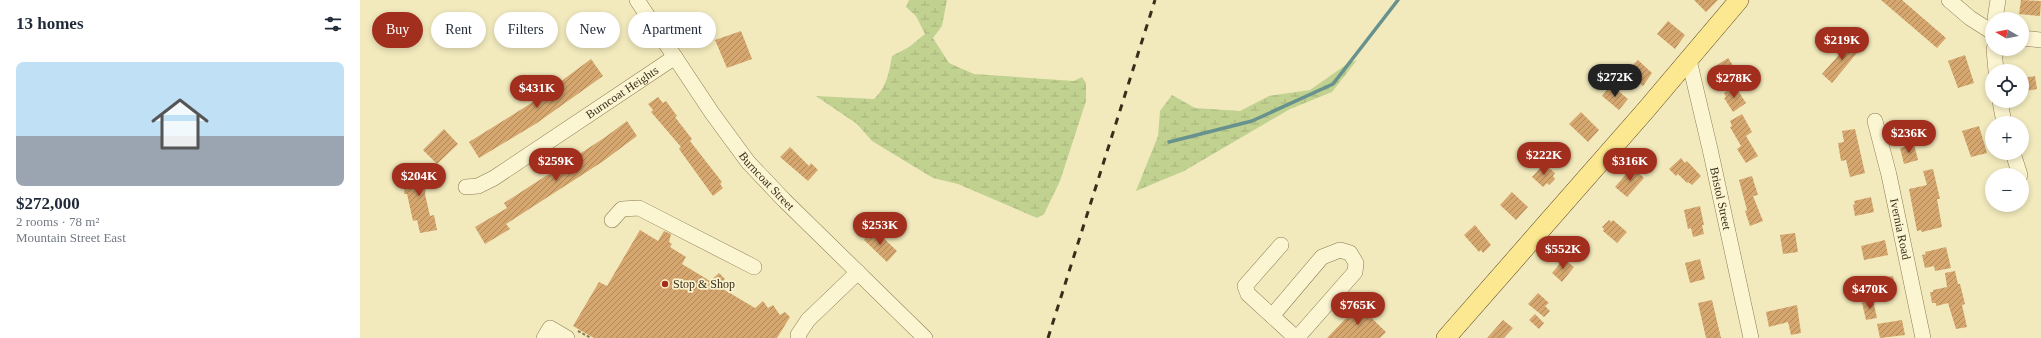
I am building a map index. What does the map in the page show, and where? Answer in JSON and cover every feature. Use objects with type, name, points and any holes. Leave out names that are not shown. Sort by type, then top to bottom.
[{"type":"main road","points":[[1446,338],[1739,0]]},
{"type":"street","name":"Burncoat Street","points":[[637,0],[712,113],[748,162],[784,200],[925,338]]},
{"type":"street","points":[[1949,0],[1970,18],[1985,28]]},
{"type":"street","points":[[1996,12],[1998,0]]},
{"type":"street","points":[[2029,39],[2041,40]]},
{"type":"street","name":"Burncoat Heights","points":[[466,187],[478,186],[494,178],[675,57]]},
{"type":"street","name":"Bristol Street","points":[[1688,60],[1710,149],[1751,338]]},
{"type":"street","name":"Ivernia Road","points":[[1874,121],[1889,175],[1923,338]]},
{"type":"street","points":[[612,220],[622,209],[639,208],[754,267]]},
{"type":"street","points":[[1272,316],[1322,257],[1340,250],[1350,253],[1356,263],[1355,272],[1297,338],[1272,316],[1248,294],[1246,286],[1281,245]]},
{"type":"street","points":[[799,338],[798,335],[808,320],[858,272]]},
{"type":"street","points":[[544,338],[550,328],[570,333]]},
{"type":"path","points":[[570,333],[591,338]]},
{"type":"green space","points":[[909,0],[947,0],[942,26],[933,38],[949,63],[974,74],[1074,81],[1082,77],[1086,83],[1086,101],[1060,181],[1044,214],[1037,218],[958,184],[933,178],[872,141],[857,124],[816,96],[874,99],[885,84],[892,56],[909,47],[925,34],[916,16],[906,7]]},
{"type":"green space","points":[[1357,60],[1332,92],[1290,109],[1184,171],[1136,191],[1158,136],[1160,111],[1172,95],[1195,108],[1240,111],[1269,96],[1310,90],[1347,64]]},
{"type":"building","points":[[1694,0],[1718,0],[1706,12]]},
{"type":"building","points":[[1881,0],[1902,0],[1946,38],[1937,48]]},
{"type":"building","points":[[2021,0],[2041,1],[2040,16],[2029,15],[2029,12],[2019,12]]},
{"type":"building","points":[[1668,21],[1685,35],[1675,49],[1657,34]]},
{"type":"building","points":[[741,31],[752,59],[727,68],[716,40]]},
{"type":"building","points":[[1853,39],[1862,47],[1832,83],[1822,74]]},
{"type":"building","points":[[1965,55],[1974,83],[1958,88],[1948,61]]},
{"type":"building","points":[[1728,58],[1738,73],[1724,82],[1717,65]]},
{"type":"building","points":[[591,59],[603,76],[537,123],[479,158],[469,142],[533,102]]},
{"type":"building","points":[[1638,60],[1652,73],[1643,86],[1626,72]]},
{"type":"building","points":[[2035,76],[2037,89],[2029,91],[2029,77]]},
{"type":"building","points":[[1611,85],[1628,99],[1619,110],[1602,96]]},
{"type":"building","points":[[1735,86],[1746,103],[1733,112],[1724,98],[1726,97],[1724,93]]},
{"type":"building","points":[[658,97],[663,103],[666,101],[677,116],[675,117],[692,139],[690,141],[722,182],[720,184],[723,188],[713,196],[679,149],[681,147],[651,112],[653,110],[648,104]]},
{"type":"building","points":[[1581,112],[1599,130],[1588,142],[1569,124]]},
{"type":"building","points":[[1742,114],[1752,132],[1746,136],[1758,156],[1746,163],[1737,149],[1741,146],[1730,127],[1732,126],[1730,121]]},
{"type":"building","points":[[627,121],[637,136],[602,162],[506,224],[510,229],[485,244],[475,227],[507,208],[504,203],[604,138]]},
{"type":"building","points":[[1979,126],[1985,146],[1985,154],[1971,157],[1962,131]]},
{"type":"building","points":[[444,129],[458,144],[437,164],[423,150]]},
{"type":"building","points":[[1855,129],[1865,173],[1850,177],[1846,160],[1841,161],[1838,143],[1844,142],[1842,131]]},
{"type":"building","points":[[1914,144],[1918,160],[1904,164],[1900,148]]},
{"type":"building","points":[[790,147],[809,166],[811,163],[818,170],[808,181],[780,157]]},
{"type":"building","points":[[1681,158],[1685,163],[1687,161],[1701,176],[1692,185],[1688,182],[1687,183],[1678,174],[1676,176],[1669,169]]},
{"type":"building","points":[[407,164],[429,166],[425,194],[430,216],[434,215],[437,230],[420,233],[417,220],[413,221],[407,194],[404,194]]},
{"type":"building","points":[[1544,164],[1555,173],[1553,176],[1555,179],[1549,185],[1547,183],[1543,187],[1532,177]]},
{"type":"building","points":[[1632,167],[1644,178],[1627,197],[1615,187]]},
{"type":"building","points":[[1933,169],[1940,199],[1937,199],[1942,227],[1922,232],[1921,230],[1917,231],[1909,189],[1927,185],[1923,171]]},
{"type":"building","points":[[1752,176],[1758,195],[1753,196],[1763,221],[1750,226],[1745,211],[1747,210],[1739,180]]},
{"type":"building","points":[[1512,192],[1528,207],[1516,220],[1500,205]]},
{"type":"building","points":[[1871,197],[1874,212],[1855,216],[1853,205],[1855,204],[1854,201]]},
{"type":"building","points":[[1700,206],[1704,225],[1702,225],[1704,234],[1693,237],[1691,228],[1688,229],[1684,210]]},
{"type":"building","points":[[1609,220],[1611,222],[1613,220],[1627,232],[1617,243],[1603,231],[1604,229],[1602,227]]},
{"type":"building","points":[[1475,225],[1491,245],[1483,253],[1481,250],[1479,252],[1464,235]]},
{"type":"building","points":[[874,229],[897,251],[887,262],[864,240]]},
{"type":"building","name":"Stop & Shop","points":[[640,230],[658,241],[664,231],[671,234],[669,242],[672,244],[670,247],[686,257],[682,264],[710,281],[719,273],[725,279],[718,286],[755,308],[763,301],[768,308],[773,305],[780,315],[785,312],[790,317],[777,338],[594,338],[573,326],[599,282],[607,286]]},
{"type":"building","points":[[1795,233],[1798,252],[1783,254],[1780,235]]},
{"type":"building","points":[[1885,240],[1888,255],[1864,260],[1861,246]]},
{"type":"building","points":[[1946,247],[1951,268],[1935,271],[1934,266],[1925,268],[1922,255],[1926,254],[1925,252]]},
{"type":"building","points":[[1564,259],[1574,267],[1562,282],[1552,273]]},
{"type":"building","points":[[1700,259],[1705,279],[1690,283],[1685,263]]},
{"type":"building","points":[[1955,271],[1965,304],[1962,305],[1967,327],[1956,329],[1948,303],[1936,306],[1936,303],[1932,303],[1930,292],[1947,287],[1945,273]]},
{"type":"building","points":[[1893,276],[1896,291],[1871,296],[1868,281]]},
{"type":"building","points":[[1538,293],[1549,303],[1545,306],[1550,311],[1544,317],[1528,304]]},
{"type":"building","points":[[1712,300],[1721,338],[1706,338],[1698,303]]},
{"type":"building","points":[[1873,300],[1877,318],[1866,320],[1862,303]]},
{"type":"building","points":[[1356,303],[1386,332],[1380,338],[1327,338],[1349,315],[1347,313]]},
{"type":"building","points":[[1797,305],[1801,333],[1791,335],[1788,322],[1769,327],[1766,312]]},
{"type":"building","points":[[1535,314],[1544,323],[1539,329],[1529,320]]},
{"type":"building","points":[[1503,320],[1513,328],[1504,338],[1487,338]]},
{"type":"building","points":[[1902,320],[1905,335],[1880,338],[1877,324]]},
{"type":"waterway","points":[[1169,142],[1252,121],[1333,84],[1398,0]]},
{"type":"railway","points":[[1048,338],[1155,0]]},
{"type":"place","name":"Stop & Shop","points":[[665,284]]}]
